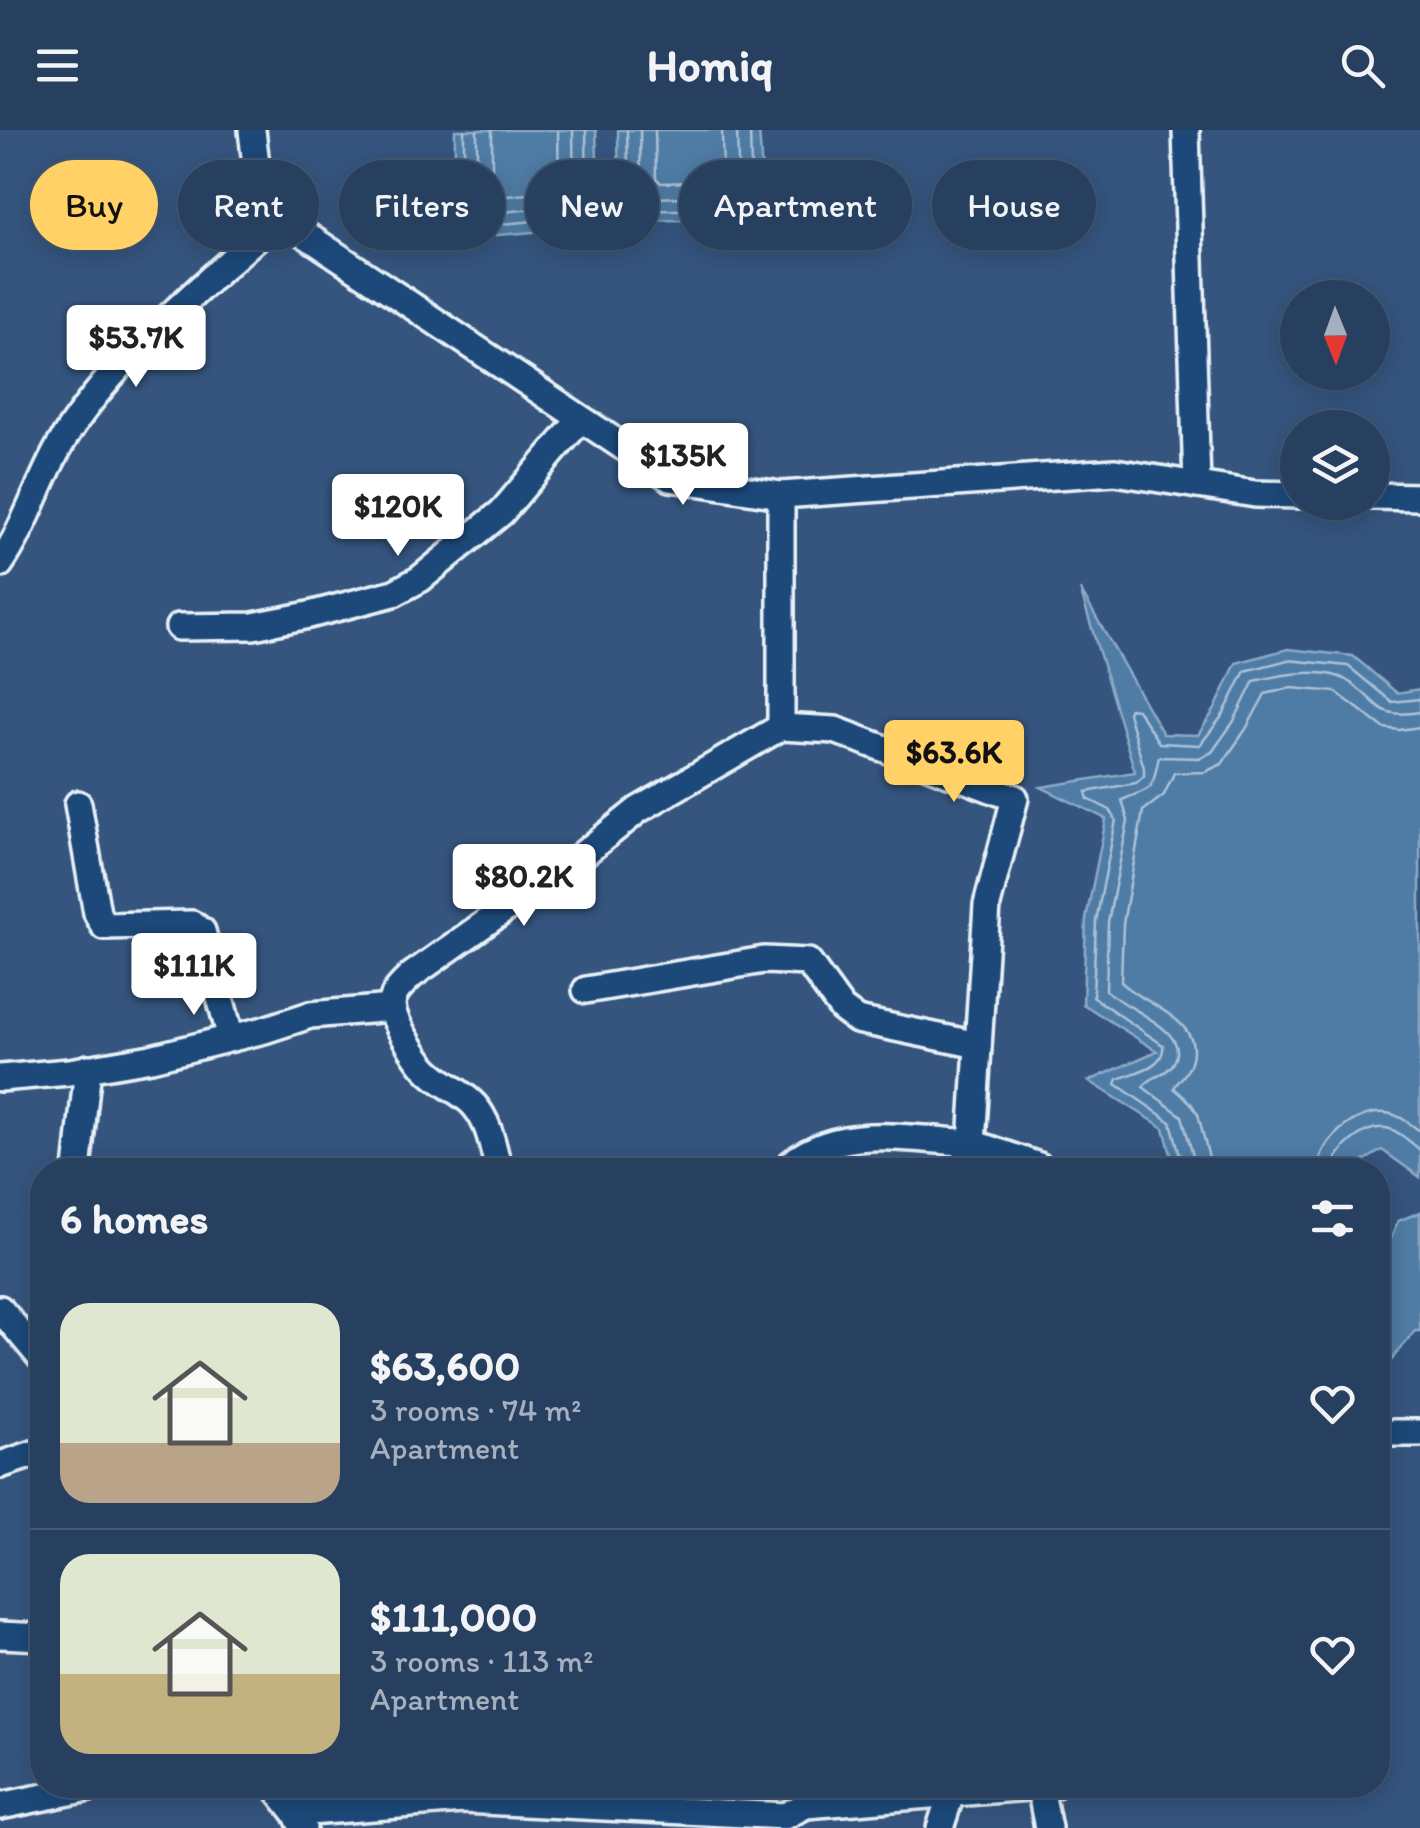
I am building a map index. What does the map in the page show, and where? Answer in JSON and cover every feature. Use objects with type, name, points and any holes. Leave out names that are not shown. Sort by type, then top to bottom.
[{"type":"street","points":[[252,130],[255,160]]},
{"type":"street","points":[[1186,130],[1197,485]]},
{"type":"street","points":[[319,244],[670,478],[782,495],[1115,472],[1255,494],[1280,494]]},
{"type":"street","points":[[0,564],[18,538],[39,483],[70,429],[124,361],[243,250]]},
{"type":"street","points":[[180,627],[253,626],[394,593],[420,578],[502,512],[580,420]]},
{"type":"street","points":[[781,727],[782,495]]},
{"type":"street","points":[[1390,496],[1420,497]]},
{"type":"street","points":[[496,1158],[489,1128],[476,1107],[417,1058],[392,1008],[396,992],[412,975],[582,855],[638,810],[781,727],[836,730],[1014,798],[986,905],[972,1143],[966,1158]]},
{"type":"street","points":[[78,804],[97,913],[104,926],[192,924],[202,930],[230,1038]]},
{"type":"street","points":[[586,990],[764,960],[808,962],[842,1009],[857,1020],[978,1044]]},
{"type":"street","points":[[0,1078],[151,1058],[310,1015],[392,1008]]},
{"type":"street","points":[[78,1158],[88,1068]]},
{"type":"street","points":[[801,1158],[818,1146],[847,1138],[972,1143],[1016,1158]]},
{"type":"street","points":[[0,1309],[30,1345]]},
{"type":"street","points":[[1390,1434],[1420,1433]]},
{"type":"street","points":[[0,1465],[30,1455]]},
{"type":"street","points":[[0,1635],[30,1636]]},
{"type":"street","points":[[0,1806],[40,1798]]},
{"type":"street","points":[[283,1798],[300,1821],[492,1798]]},
{"type":"street","points":[[592,1798],[785,1816],[829,1798]]},
{"type":"street","points":[[940,1828],[950,1798]]},
{"type":"street","points":[[1047,1798],[1048,1828]]},
{"type":"water","points":[[455,130],[596,130],[597,160],[525,160],[525,233],[505,234],[505,160],[455,160]]},
{"type":"water","points":[[618,130],[759,130],[761,160],[679,160],[679,220],[659,220],[659,160],[618,160]]},
{"type":"water","points":[[1080,589],[1163,734],[1198,735],[1236,663],[1288,649],[1353,656],[1397,693],[1420,689],[1420,1177],[1382,1150],[1369,1158],[1172,1158],[1164,1128],[1089,1081],[1157,1051],[1083,1004],[1086,919],[1106,819],[1041,787],[1135,772]]},
{"type":"water","points":[[1420,1212],[1420,1331],[1415,1331],[1390,1362],[1390,1241],[1398,1221]]}]
